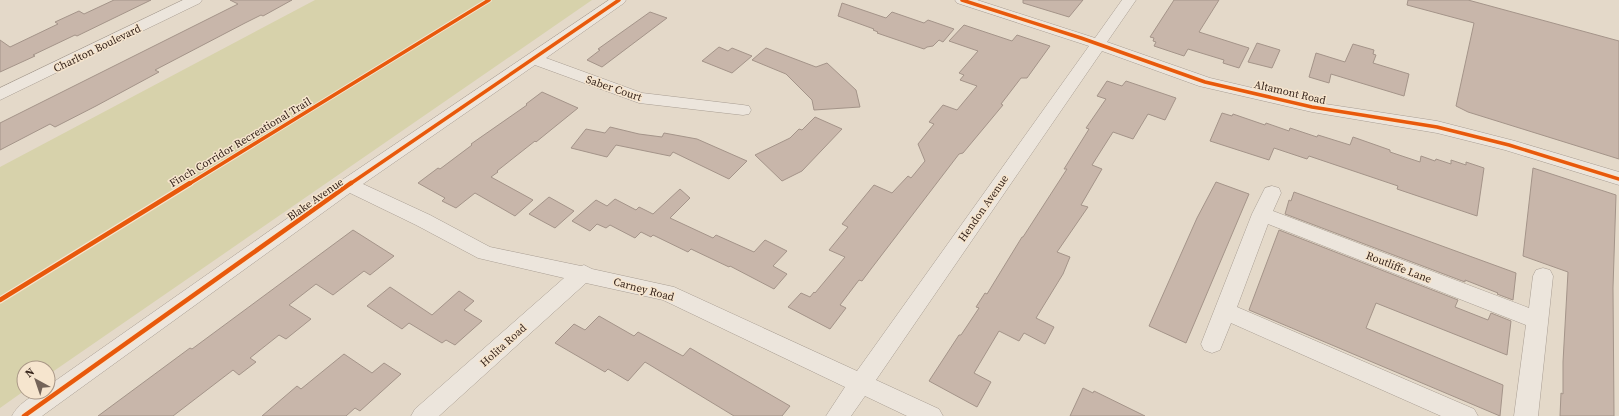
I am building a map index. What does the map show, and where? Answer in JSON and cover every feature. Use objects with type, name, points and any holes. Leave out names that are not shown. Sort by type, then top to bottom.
[{"type":"street","name":"Charlton Boulevard","points":[[0,95],[195,0]]},
{"type":"street","name":"Blake Avenue","points":[[24,416],[349,186],[619,0]]},
{"type":"street","name":"Altamont Road","points":[[962,0],[1097,44],[1206,82],[1312,107],[1437,127],[1509,145],[1619,179]]},
{"type":"street","name":"Hendon Avenue","points":[[838,416],[1129,0]]},
{"type":"street","name":"Saber Court","points":[[535,59],[639,98],[743,110]]},
{"type":"street","name":"Carney Road","points":[[349,186],[423,220],[485,253],[584,273],[667,293],[931,416]]},
{"type":"street","points":[[1212,344],[1262,214],[1272,193]]},
{"type":"street","name":"Routliffe Lane","points":[[1262,214],[1537,320]]},
{"type":"street","name":"Holita Road","points":[[423,416],[584,273]]},
{"type":"street","points":[[1526,416],[1543,276]]},
{"type":"street","points":[[1225,311],[1466,416]]},
{"type":"shaded area","points":[[315,0],[592,0],[56,369],[56,360],[16,360],[16,397],[0,408],[0,167]]},
{"type":"building","points":[[114,0],[151,0],[0,72],[0,40],[10,47],[58,24],[55,22],[79,11],[84,14]]},
{"type":"building","points":[[230,0],[292,0],[155,70],[159,72],[96,106],[55,127],[50,124],[0,150],[0,123],[238,4]]},
{"type":"building","points":[[1023,0],[1083,0],[1069,17],[1023,3]]},
{"type":"building","points":[[1174,0],[1219,0],[1199,32],[1249,48],[1239,68],[1223,63],[1224,60],[1188,49],[1184,56],[1154,46],[1156,42],[1153,41],[1154,38],[1150,37]]},
{"type":"building","points":[[1408,0],[1468,0],[1619,41],[1619,159],[1468,112],[1456,106],[1474,23],[1407,5]]},
{"type":"building","points":[[842,3],[886,18],[892,12],[924,23],[928,20],[954,29],[943,42],[939,40],[933,46],[924,49],[877,33],[878,32],[873,30],[874,29],[838,16]]},
{"type":"building","points":[[650,12],[667,18],[602,67],[587,60],[600,50],[598,49]]},
{"type":"building","points":[[964,25],[1012,41],[1017,35],[1050,46],[1027,78],[1021,78],[1001,104],[1003,105],[963,153],[959,154],[862,281],[859,280],[840,305],[846,308],[830,329],[788,307],[801,293],[810,297],[814,292],[815,293],[845,257],[829,250],[848,227],[842,224],[874,185],[892,193],[908,176],[911,178],[925,161],[918,144],[934,124],[929,122],[943,105],[957,110],[977,86],[960,80],[964,75],[959,73],[978,51],[949,41]]},
{"type":"building","points":[[1257,43],[1280,50],[1272,68],[1248,62]]},
{"type":"building","points":[[1353,44],[1374,50],[1373,54],[1376,55],[1373,63],[1409,74],[1404,96],[1331,74],[1329,83],[1309,77],[1316,53],[1345,62]]},
{"type":"building","points":[[719,47],[728,51],[732,48],[752,56],[732,73],[702,61]]},
{"type":"building","points":[[766,48],[816,67],[827,63],[856,90],[860,107],[814,110],[812,100],[786,74],[752,60]]},
{"type":"building","points":[[1107,81],[1122,86],[1126,81],[1176,98],[1165,120],[1148,114],[1133,139],[1113,132],[1092,165],[1102,169],[1081,205],[1088,207],[1057,252],[1070,257],[1063,274],[1036,318],[1054,327],[1045,344],[1024,333],[1019,341],[999,331],[974,373],[991,382],[977,407],[929,381],[959,335],[961,335],[979,308],[976,307],[985,293],[987,294],[1022,237],[1067,169],[1064,169],[1089,129],[1086,128],[1106,99],[1097,96]]},
{"type":"building","points":[[542,92],[578,108],[491,177],[533,200],[515,216],[475,193],[456,208],[442,201],[445,198],[418,183],[438,168],[440,169],[472,145],[471,144],[527,105],[526,104]]},
{"type":"building","points":[[1222,113],[1232,116],[1233,114],[1265,125],[1266,123],[1289,131],[1290,128],[1317,137],[1318,135],[1350,145],[1353,137],[1420,162],[1421,156],[1435,161],[1436,159],[1451,164],[1451,160],[1466,165],[1466,162],[1484,168],[1477,216],[1397,189],[1398,186],[1309,156],[1307,159],[1274,148],[1269,160],[1210,141]]},
{"type":"building","points":[[815,117],[842,129],[802,171],[782,181],[755,155],[790,138],[799,129],[802,130]]},
{"type":"building","points":[[610,127],[639,134],[662,137],[664,133],[697,139],[747,161],[729,179],[673,152],[670,156],[616,145],[607,157],[571,148],[586,129],[605,133]]},
{"type":"building","points":[[1533,168],[1616,195],[1613,288],[1614,416],[1560,416],[1561,393],[1563,394],[1563,362],[1568,272],[1523,256]]},
{"type":"building","points":[[1216,182],[1249,194],[1186,343],[1149,326],[1197,218]]},
{"type":"building","points":[[680,189],[690,198],[670,218],[713,238],[716,235],[754,252],[765,240],[787,251],[773,266],[787,274],[774,289],[730,266],[729,267],[691,249],[688,252],[653,235],[651,237],[641,232],[635,238],[610,225],[606,228],[597,224],[590,231],[572,221],[596,200],[607,206],[615,199],[636,210],[639,207],[653,214]]},
{"type":"building","points":[[1294,192],[1516,273],[1513,300],[1465,280],[1465,282],[1285,214],[1289,200],[1291,201]]},
{"type":"building","points":[[549,197],[574,211],[555,228],[529,214]]},
{"type":"building","points":[[353,230],[394,256],[370,275],[364,271],[333,295],[316,284],[289,305],[311,319],[286,339],[279,335],[250,358],[256,362],[239,375],[233,370],[173,416],[98,416],[190,348],[192,349]]},
{"type":"building","points":[[1279,230],[1458,300],[1455,307],[1488,320],[1491,313],[1511,321],[1507,355],[1376,303],[1366,328],[1503,385],[1500,416],[1249,310]]},
{"type":"building","points":[[390,287],[432,315],[459,291],[474,301],[464,310],[482,321],[455,345],[446,340],[442,343],[409,323],[402,329],[367,306]]},
{"type":"building","points":[[599,316],[634,336],[638,332],[683,356],[690,348],[790,406],[782,416],[734,416],[645,362],[628,381],[608,369],[605,372],[555,343],[574,324],[585,330]]},
{"type":"building","points":[[344,354],[372,373],[384,363],[401,374],[360,411],[355,408],[346,416],[262,416],[297,386],[301,389]]},
{"type":"building","points":[[1083,388],[1093,393],[1094,391],[1145,416],[1070,416]]},
{"type":"cycle path","name":"Finch Corridor Recreational Trail","points":[[0,300],[489,0]]},
{"type":"cycle path","points":[[24,416],[349,185],[619,0]]},
{"type":"cycle path","points":[[962,0],[1081,38],[1205,82],[1312,107],[1437,127],[1509,145],[1619,179]]}]
